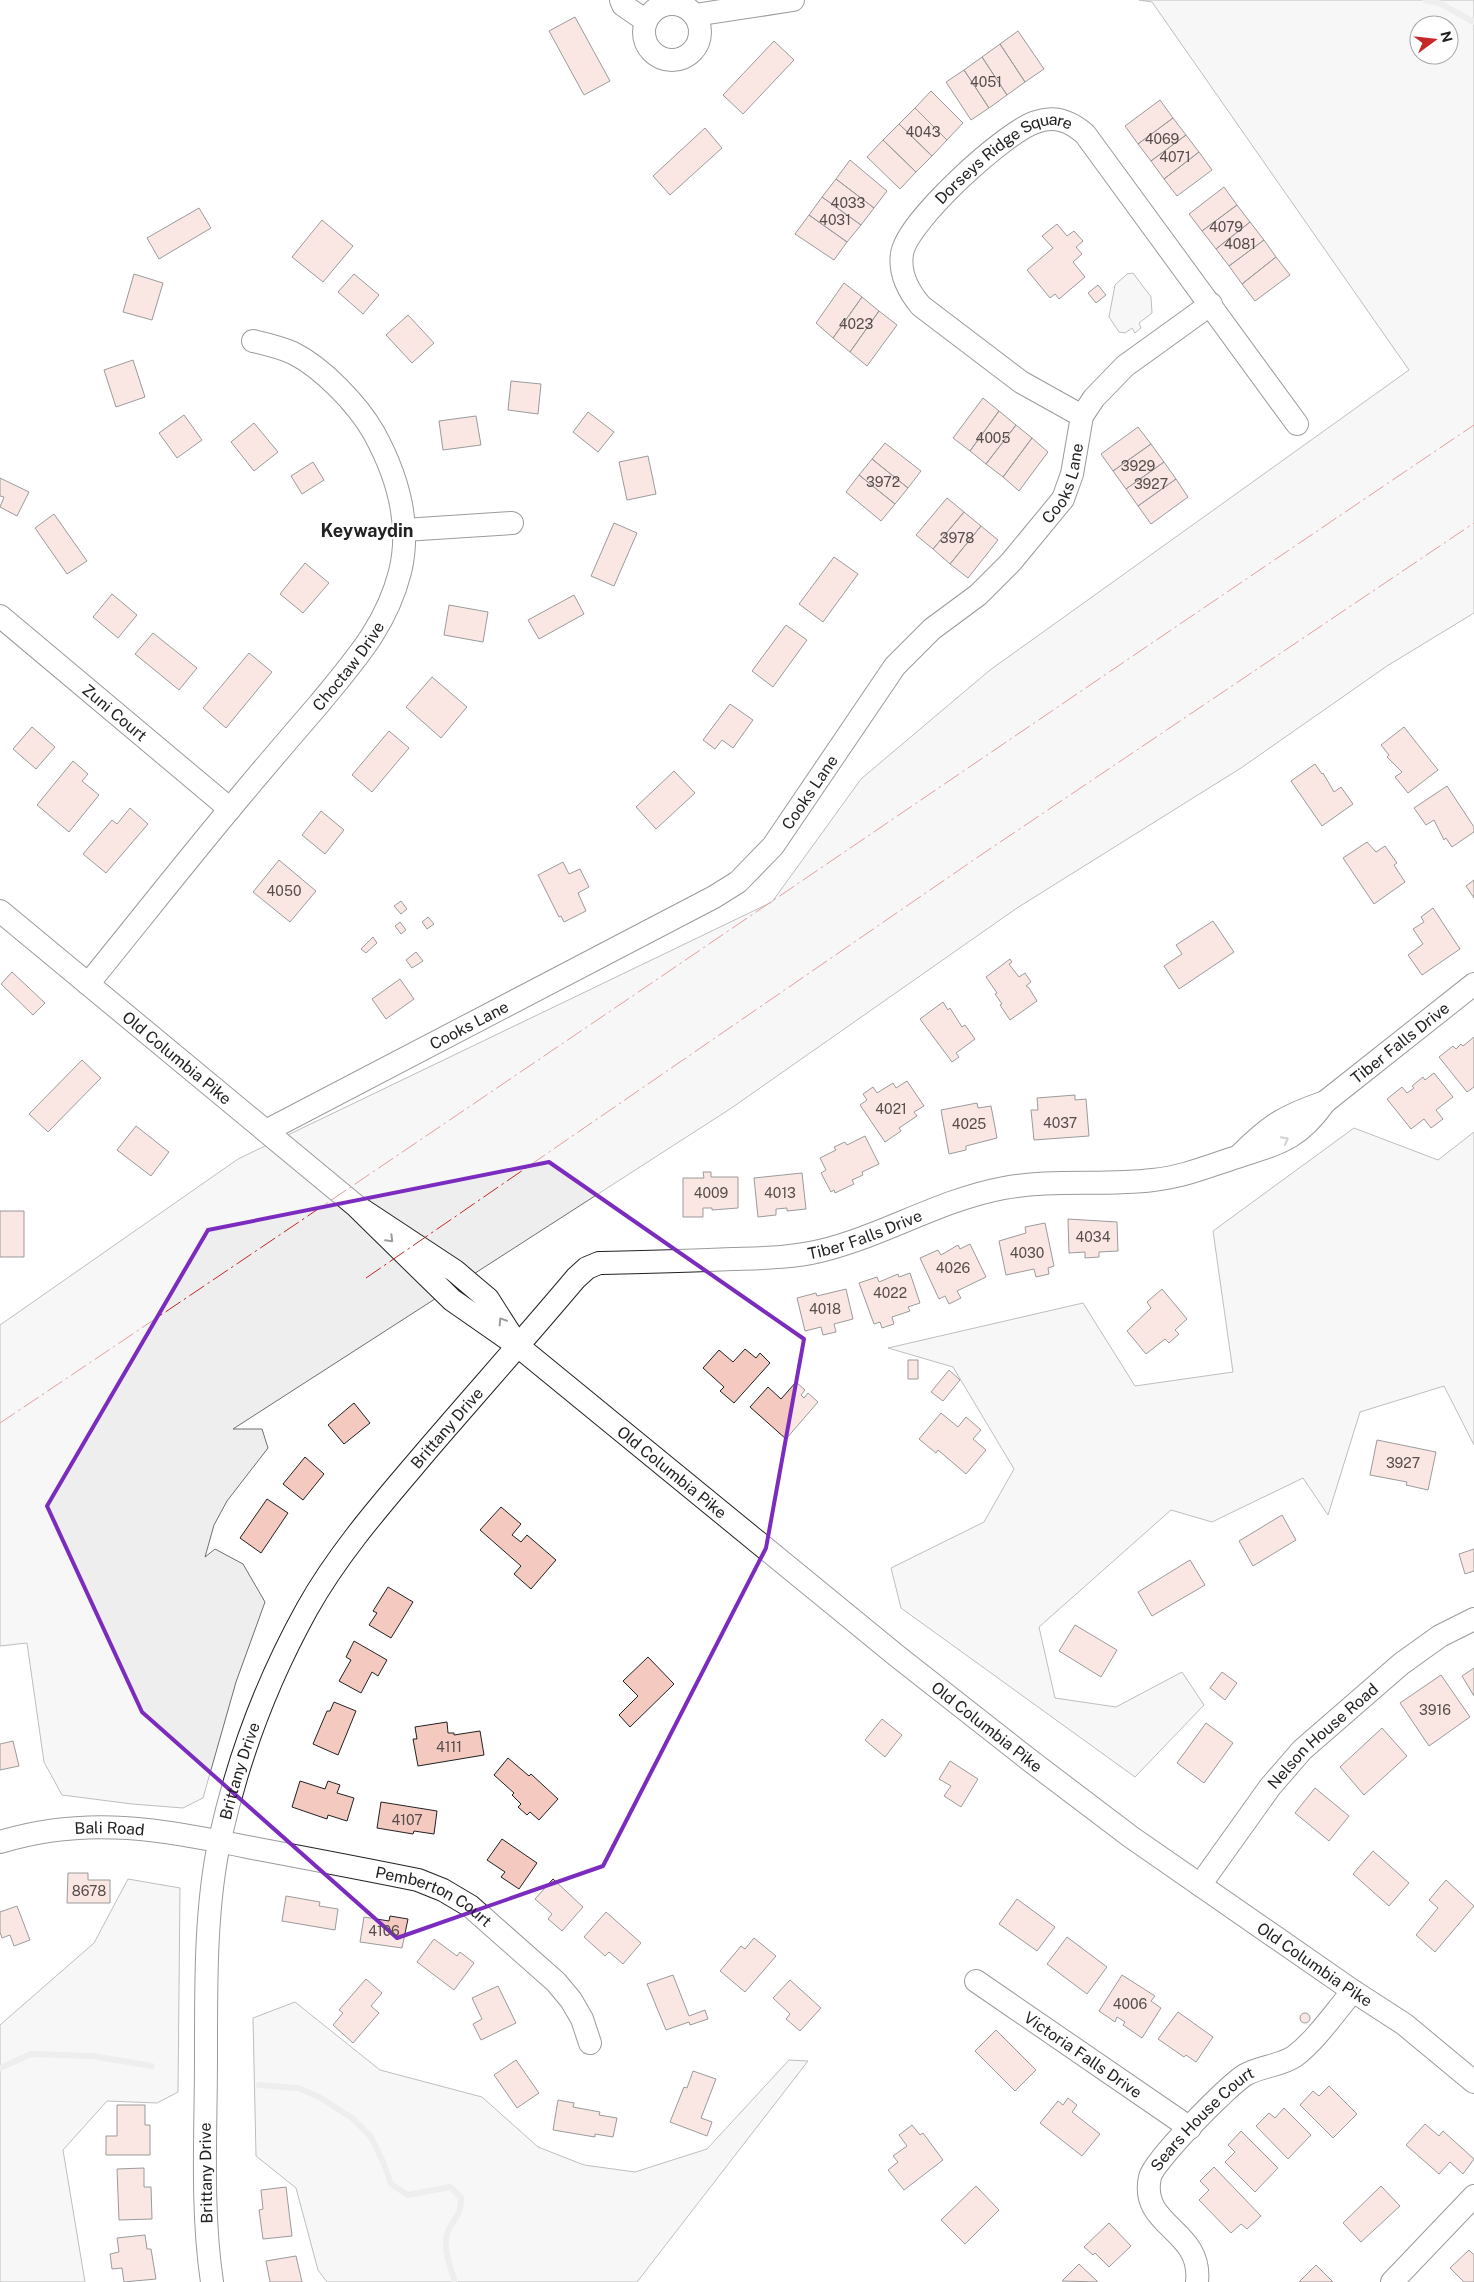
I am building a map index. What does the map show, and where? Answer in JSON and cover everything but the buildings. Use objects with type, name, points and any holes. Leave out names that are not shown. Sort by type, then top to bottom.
[{"type":"street","points":[[621,0],[623,5],[646,21]]},
{"type":"street","points":[[695,15],[793,0]]},
{"type":"street","points":[[673,4],[683,6],[695,15],[700,28],[700,40],[692,53],[682,60],[672,61],[658,57],[648,47],[644,33],[646,21],[656,9],[673,4]]},
{"type":"street","name":"Dorseys Ridge Square","points":[[1082,416],[1021,382],[921,306],[906,284],[902,254],[906,239],[930,208],[968,171],[1022,128],[1036,122],[1061,120],[1073,124],[1085,134],[1297,424]]},
{"type":"street","name":"Cooks Lane","points":[[266,1130],[714,897],[738,882],[773,846],[895,666],[932,629],[985,589],[1011,562],[1062,498],[1072,474],[1082,416],[1094,398],[1125,366],[1211,304]]},
{"type":"street","name":"Choctaw Drive","points":[[88,984],[230,809],[367,646],[386,611],[400,571],[404,530],[401,497],[387,457],[367,421],[346,396],[311,364],[292,353],[253,341]]},
{"type":"street","points":[[404,530],[512,523]]},
{"type":"street","name":"Zuni Court","points":[[0,616],[230,809]]},
{"type":"street","name":"Old Columbia Pike","points":[[0,911],[355,1205],[452,1300],[518,1346],[896,1656],[1131,1836],[1353,1991],[1404,2024],[1474,2082]]},
{"type":"street","name":"Tiber Falls Drive","points":[[518,1346],[576,1278],[586,1268],[599,1263],[771,1258],[818,1252],[850,1243],[935,1208],[1004,1188],[1042,1184],[1153,1180],[1183,1175],[1262,1150],[1292,1137],[1313,1119],[1325,1102],[1474,984]]},
{"type":"street","name":"Brittany Drive","points":[[212,2282],[208,2252],[206,2206],[206,2007],[209,1926],[219,1841],[245,1746],[272,1678],[308,1608],[337,1563],[376,1510],[518,1346]]},
{"type":"street","name":"Nelson House Road","points":[[1200,1885],[1270,1787],[1302,1750],[1401,1664],[1440,1636],[1474,1619]]},
{"type":"street","name":"Bali Road","points":[[0,1842],[22,1835],[72,1827],[160,1830],[219,1841]]},
{"type":"street","name":"Pemberton Court","points":[[219,1841],[418,1880],[443,1890],[470,1906],[556,1982],[571,2000],[590,2043]]},
{"type":"street","name":"Victoria Falls Drive","points":[[976,1981],[1190,2128]]},
{"type":"street","name":"Sears House Court","points":[[1197,2282],[1198,2271],[1189,2245],[1161,2219],[1153,2205],[1150,2192],[1150,2177],[1156,2166],[1190,2128],[1245,2075],[1292,2058],[1303,2049],[1353,1991]]},
{"type":"street","points":[[1392,2282],[1474,2196]]},
{"type":"highlighted area","points":[[549,1162],[804,1339],[766,1548],[603,1866],[397,1938],[142,1712],[47,1506],[208,1230]]},
{"type":"shaded area","points":[[1139,0],[1474,0],[1474,613],[1387,666],[1241,768],[1017,908],[730,1109],[233,1429],[262,1429],[268,1448],[227,1501],[214,1525],[205,1557],[215,1549],[243,1564],[265,1602],[236,1682],[203,1798],[183,1808],[62,1795],[44,1762],[27,1643],[0,1646],[0,1325],[238,1159],[772,902],[861,779],[990,670],[1409,370],[1152,2]]},
{"type":"shaded area","points":[[1133,273],[1151,297],[1152,313],[1139,323],[1141,328],[1135,333],[1132,328],[1125,333],[1119,332],[1109,317],[1115,285],[1127,274]]},
{"type":"shaded area","points":[[1354,1128],[1438,1160],[1474,1132],[1474,1445],[1444,1386],[1360,1412],[1328,1515],[1303,1478],[1212,1522],[1171,1510],[1039,1627],[1055,1698],[1116,1707],[1182,1672],[1204,1705],[1135,1777],[901,1608],[891,1568],[984,1522],[1014,1469],[953,1367],[888,1348],[1083,1303],[1135,1386],[1233,1372],[1213,1231]]},
{"type":"shaded area","points":[[128,1879],[180,1888],[178,2092],[157,2103],[107,2101],[63,2150],[85,2282],[0,2282],[0,2025],[94,1943]]},
{"type":"shaded area","points":[[295,2002],[380,2070],[482,2097],[538,2147],[584,2165],[635,2172],[707,2149],[789,2060],[808,2061],[637,2282],[327,2282],[318,2270],[296,2188],[256,2156],[253,2018]]},
{"type":"waterway","points":[[1425,0],[1439,3],[1474,22]]},
{"type":"waterway","points":[[0,2068],[31,2054],[92,2056],[152,2066]]},
{"type":"waterway","points":[[259,2085],[298,2088],[319,2097],[352,2118],[371,2137],[391,2184],[408,2195],[450,2187],[461,2197],[459,2211],[449,2229],[446,2242],[447,2256],[455,2282]]},
{"type":"power","points":[[0,1423],[369,1175],[1474,425]]},
{"type":"power","points":[[366,1278],[978,857],[1474,523]]},
{"type":"district","name":"Keywaydin","points":[[367,530]]}]
